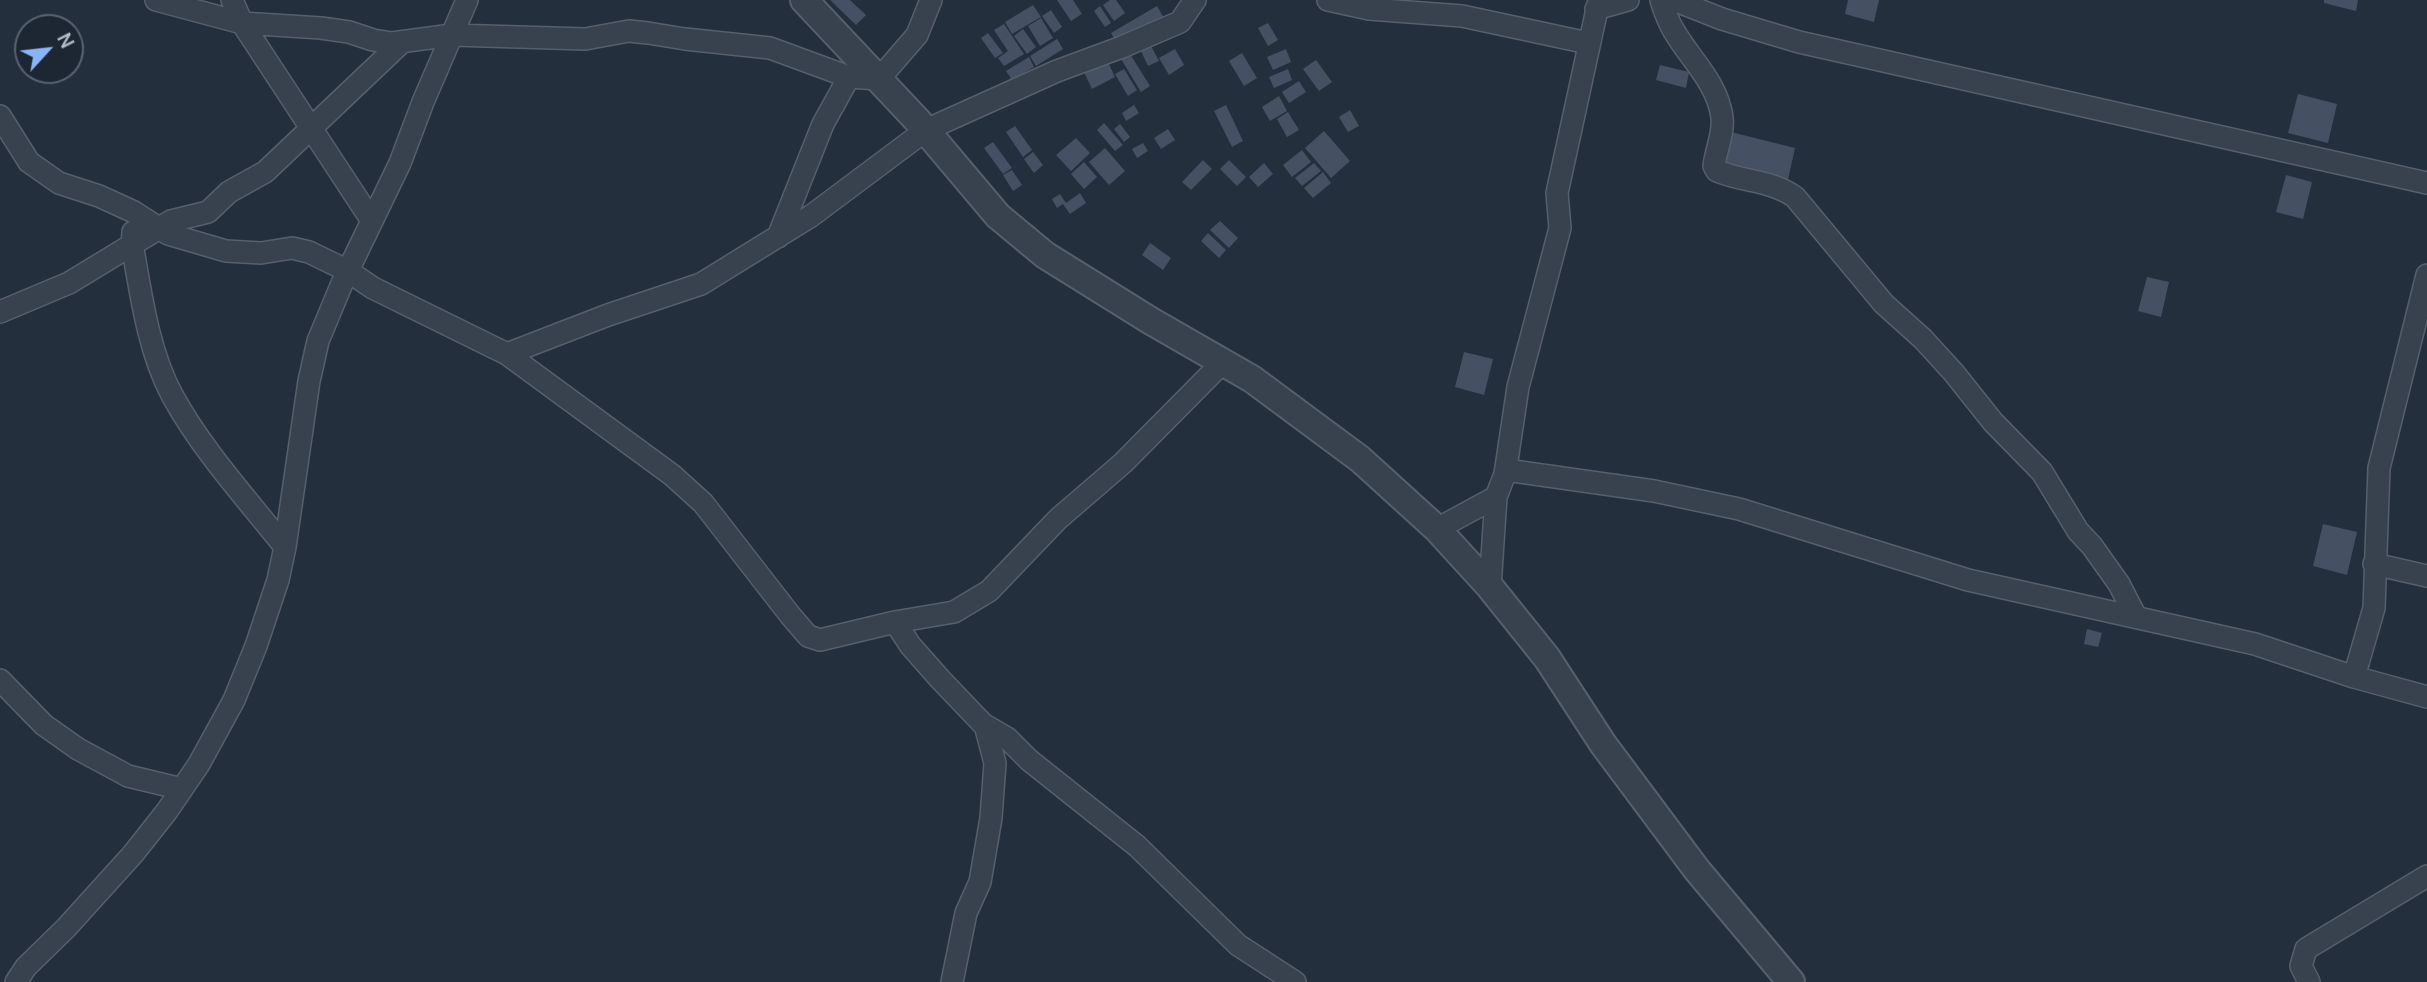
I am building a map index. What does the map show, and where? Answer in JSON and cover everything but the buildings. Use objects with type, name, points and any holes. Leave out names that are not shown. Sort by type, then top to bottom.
[{"type":"street","points":[[156,0],[242,23],[321,28],[349,32],[373,40],[402,42],[452,35],[585,39],[629,31],[770,48],[849,76],[879,79]]},
{"type":"street","points":[[232,0],[242,23],[372,220]]},
{"type":"street","points":[[16,982],[26,967],[66,928],[133,854],[183,789],[233,700],[267,614],[285,547],[309,381],[318,341],[400,163],[467,0]]},
{"type":"street","points":[[804,0],[926,130],[998,216],[1045,255],[1151,321],[1252,379],[1360,459],[1437,529],[1490,587],[1548,659],[1603,744],[1697,870],[1791,982]]},
{"type":"street","points":[[507,354],[608,315],[701,285],[811,216],[926,130],[1058,71],[1180,22],[1195,0]]},
{"type":"street","points":[[1328,0],[1369,9],[1462,16],[1588,43]]},
{"type":"street","points":[[1490,587],[1496,497],[1506,470],[1518,387],[1560,228],[1557,193],[1588,43],[1598,5],[1628,0]]},
{"type":"street","points":[[1661,0],[1674,32],[1704,73],[1720,108],[1721,137],[1714,161],[1717,171],[1782,187],[1795,197],[1884,304],[1923,339],[1993,422],[2042,472],[2078,531],[2119,584],[2136,617]]},
{"type":"street","points":[[1674,0],[1722,19],[1812,45],[2427,183]]},
{"type":"street","points":[[879,79],[918,35],[933,4]]},
{"type":"street","points":[[0,312],[69,283],[171,221],[208,212],[229,192],[265,172],[402,42]]},
{"type":"street","points":[[778,237],[823,124],[849,76]]},
{"type":"street","points":[[0,116],[29,162],[59,183],[99,196],[134,212],[168,234],[226,251],[261,253],[292,248],[328,260],[373,288],[507,354],[672,475],[704,503],[808,636],[820,640],[895,622],[954,612],[989,591],[1058,519],[1123,463],[1223,362]]},
{"type":"street","points":[[134,212],[132,244],[154,351],[171,394],[203,445],[285,547]]},
{"type":"street","points":[[2354,677],[2374,608],[2379,468],[2427,275]]},
{"type":"street","points":[[1506,470],[1654,491],[1740,509],[1968,580],[2255,644],[2354,677],[2427,697]]},
{"type":"street","points":[[1437,529],[1496,497]]},
{"type":"street","points":[[2374,564],[2427,576]]},
{"type":"street","points":[[895,622],[910,645],[985,725],[1007,738],[1029,760],[1138,846],[1238,946],[1294,982]]},
{"type":"street","points":[[0,680],[44,724],[78,749],[128,776],[183,789]]},
{"type":"street","points":[[952,982],[966,913],[980,882],[991,818],[995,763],[985,725]]},
{"type":"street","points":[[2309,982],[2301,966],[2306,949],[2427,876]]}]
